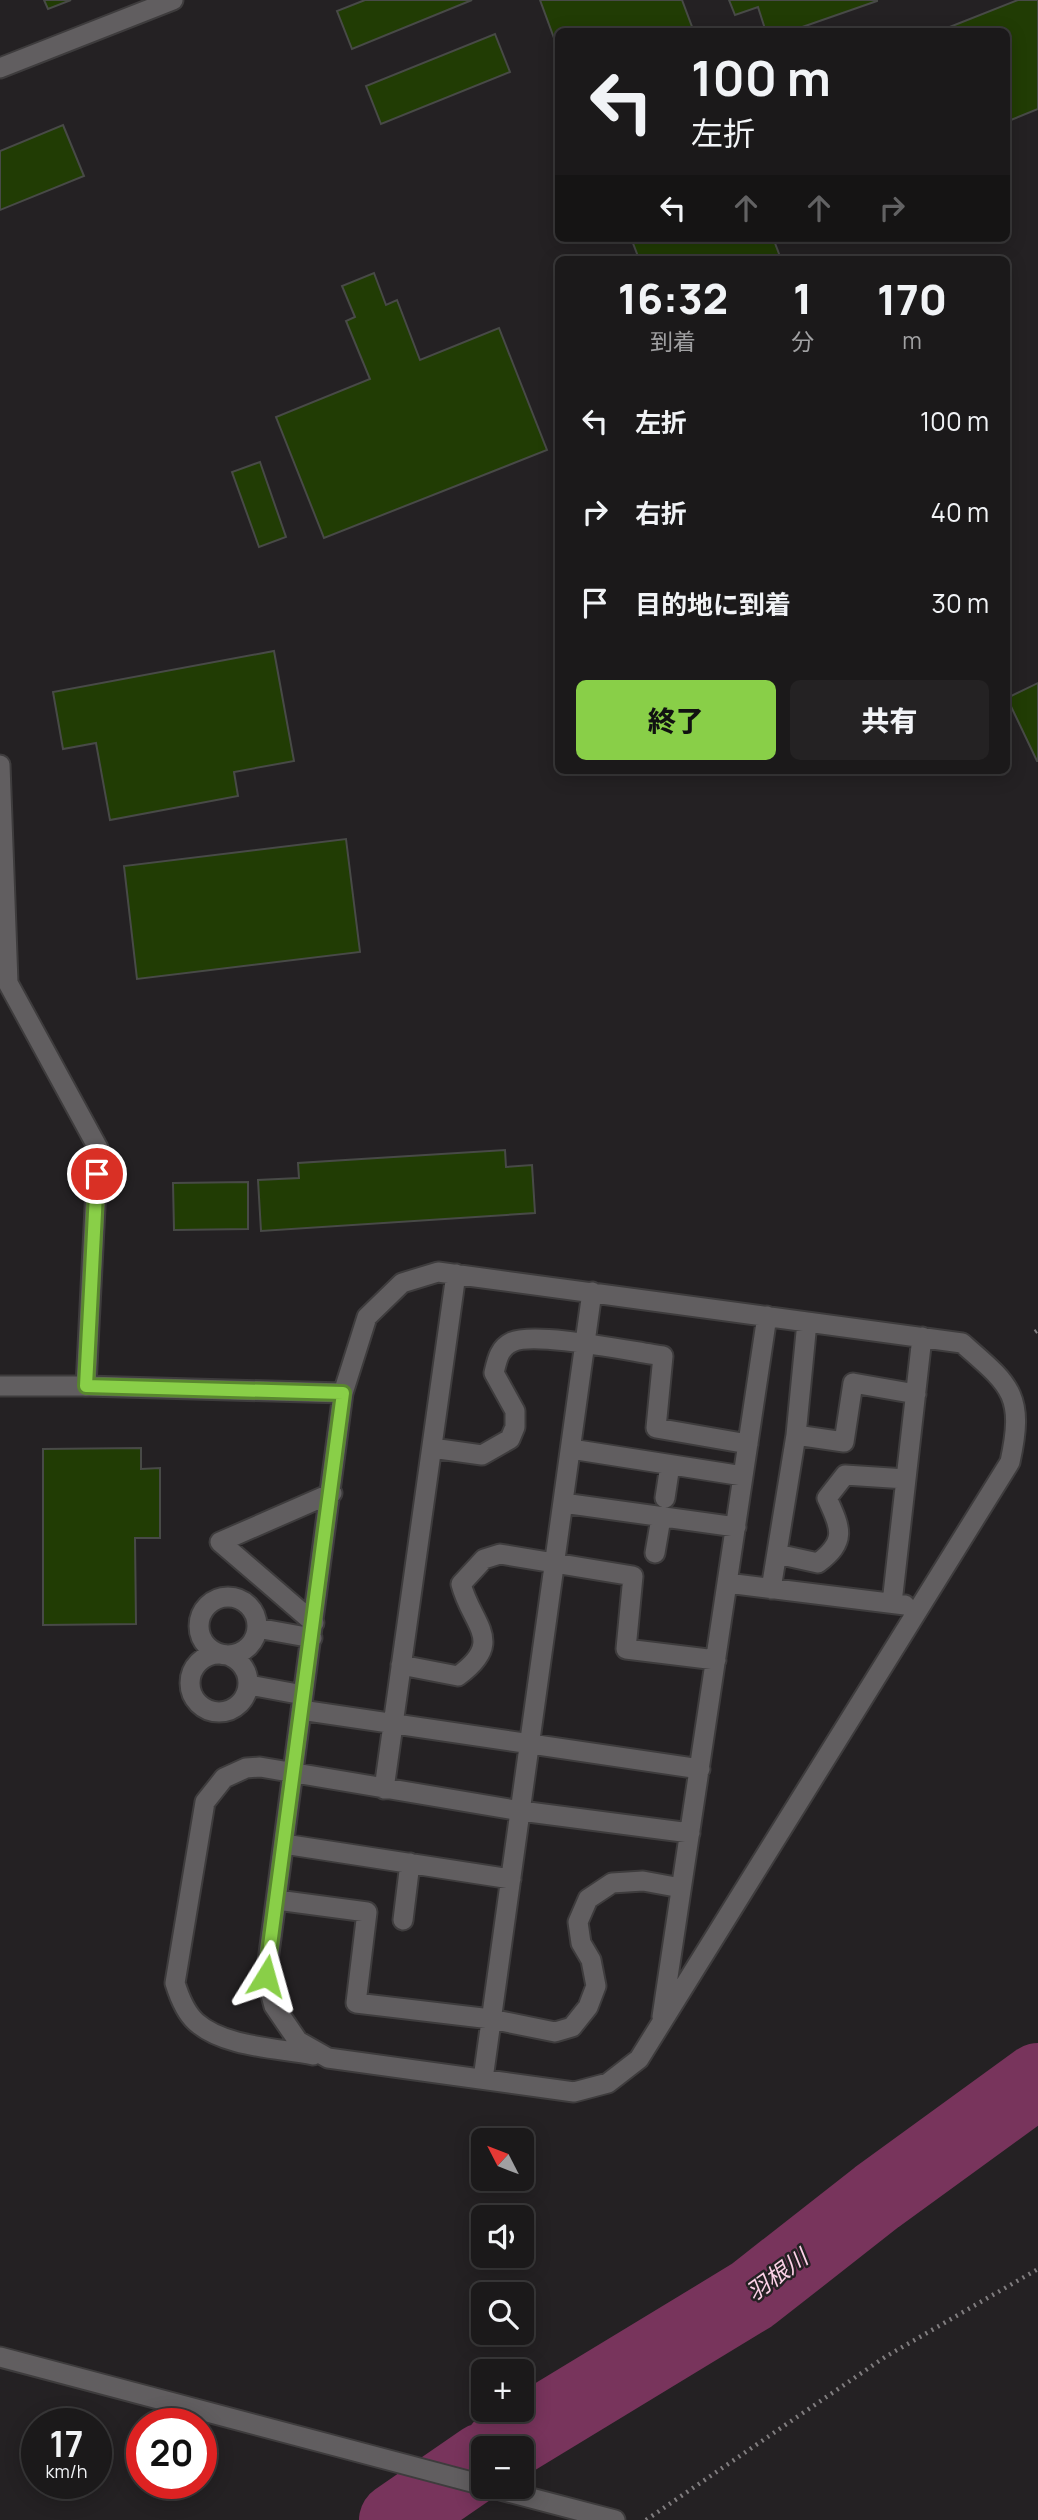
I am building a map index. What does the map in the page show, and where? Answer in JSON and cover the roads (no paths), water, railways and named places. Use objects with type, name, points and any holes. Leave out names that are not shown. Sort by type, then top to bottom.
[{"type":"street","points":[[0,68],[173,0]]},
{"type":"street","points":[[0,765],[8,983],[98,1148],[86,1386]]},
{"type":"street","points":[[328,2058],[298,2041],[274,2006],[266,1976],[277,1900],[293,1773],[302,1703],[332,1493],[343,1393],[366,1317],[402,1283],[438,1272],[962,1343],[1004,1378],[1016,1411],[1010,1462],[639,2059],[608,2083],[574,2092],[328,2058],[224,2038],[195,2022],[180,1999],[175,1983],[205,1802],[210,1791],[224,1778],[246,1768],[293,1773],[521,1811],[690,1833]]},
{"type":"street","points":[[384,1789],[456,1274]]},
{"type":"street","points":[[483,2079],[592,1292]]},
{"type":"street","points":[[661,2025],[767,1316]]},
{"type":"street","points":[[771,1589],[796,1436],[807,1322]]},
{"type":"street","points":[[891,1603],[922,1337]]},
{"type":"street","points":[[432,1448],[482,1455],[510,1439],[515,1427],[515,1411],[494,1373],[498,1355],[512,1342],[534,1338],[663,1356],[656,1428],[748,1444]]},
{"type":"street","points":[[796,1436],[844,1443],[853,1383],[916,1394]]},
{"type":"street","points":[[0,1386],[343,1393]]},
{"type":"street","points":[[571,1450],[743,1476]]},
{"type":"street","points":[[655,1553],[670,1465]]},
{"type":"street","points":[[777,1554],[817,1563],[836,1547],[840,1528],[827,1499],[845,1475],[906,1479]]},
{"type":"street","points":[[313,1631],[220,1542],[332,1493]]},
{"type":"street","points":[[563,1503],[663,1508],[736,1527]]},
{"type":"street","points":[[401,1665],[458,1676],[483,1651],[485,1634],[461,1584],[484,1559],[500,1554],[633,1576],[625,1649],[716,1660]]},
{"type":"street","points":[[727,1583],[920,1606]]},
{"type":"street","points":[[257,1628],[313,1631]]},
{"type":"street","points":[[249,1685],[302,1703],[394,1723],[699,1769]]},
{"type":"street","points":[[284,1844],[511,1879]]},
{"type":"street","points":[[403,1920],[410,1863]]},
{"type":"street","points":[[277,1900],[367,1912],[356,2003],[491,2019],[555,2032],[572,2027],[588,2007],[596,1986],[591,1960],[581,1943],[578,1922],[588,1899],[612,1883],[643,1881],[681,1888]]},
{"type":"street","points":[[0,2357],[471,2482]]},
{"type":"street","points":[[534,2499],[607,2518]]},
{"type":"waterway","name":"羽根川","points":[[520,2436],[752,2295],[877,2197],[1038,2080]]},
{"type":"waterway","name":"羽根川","points":[[396,2520],[471,2468]]}]
